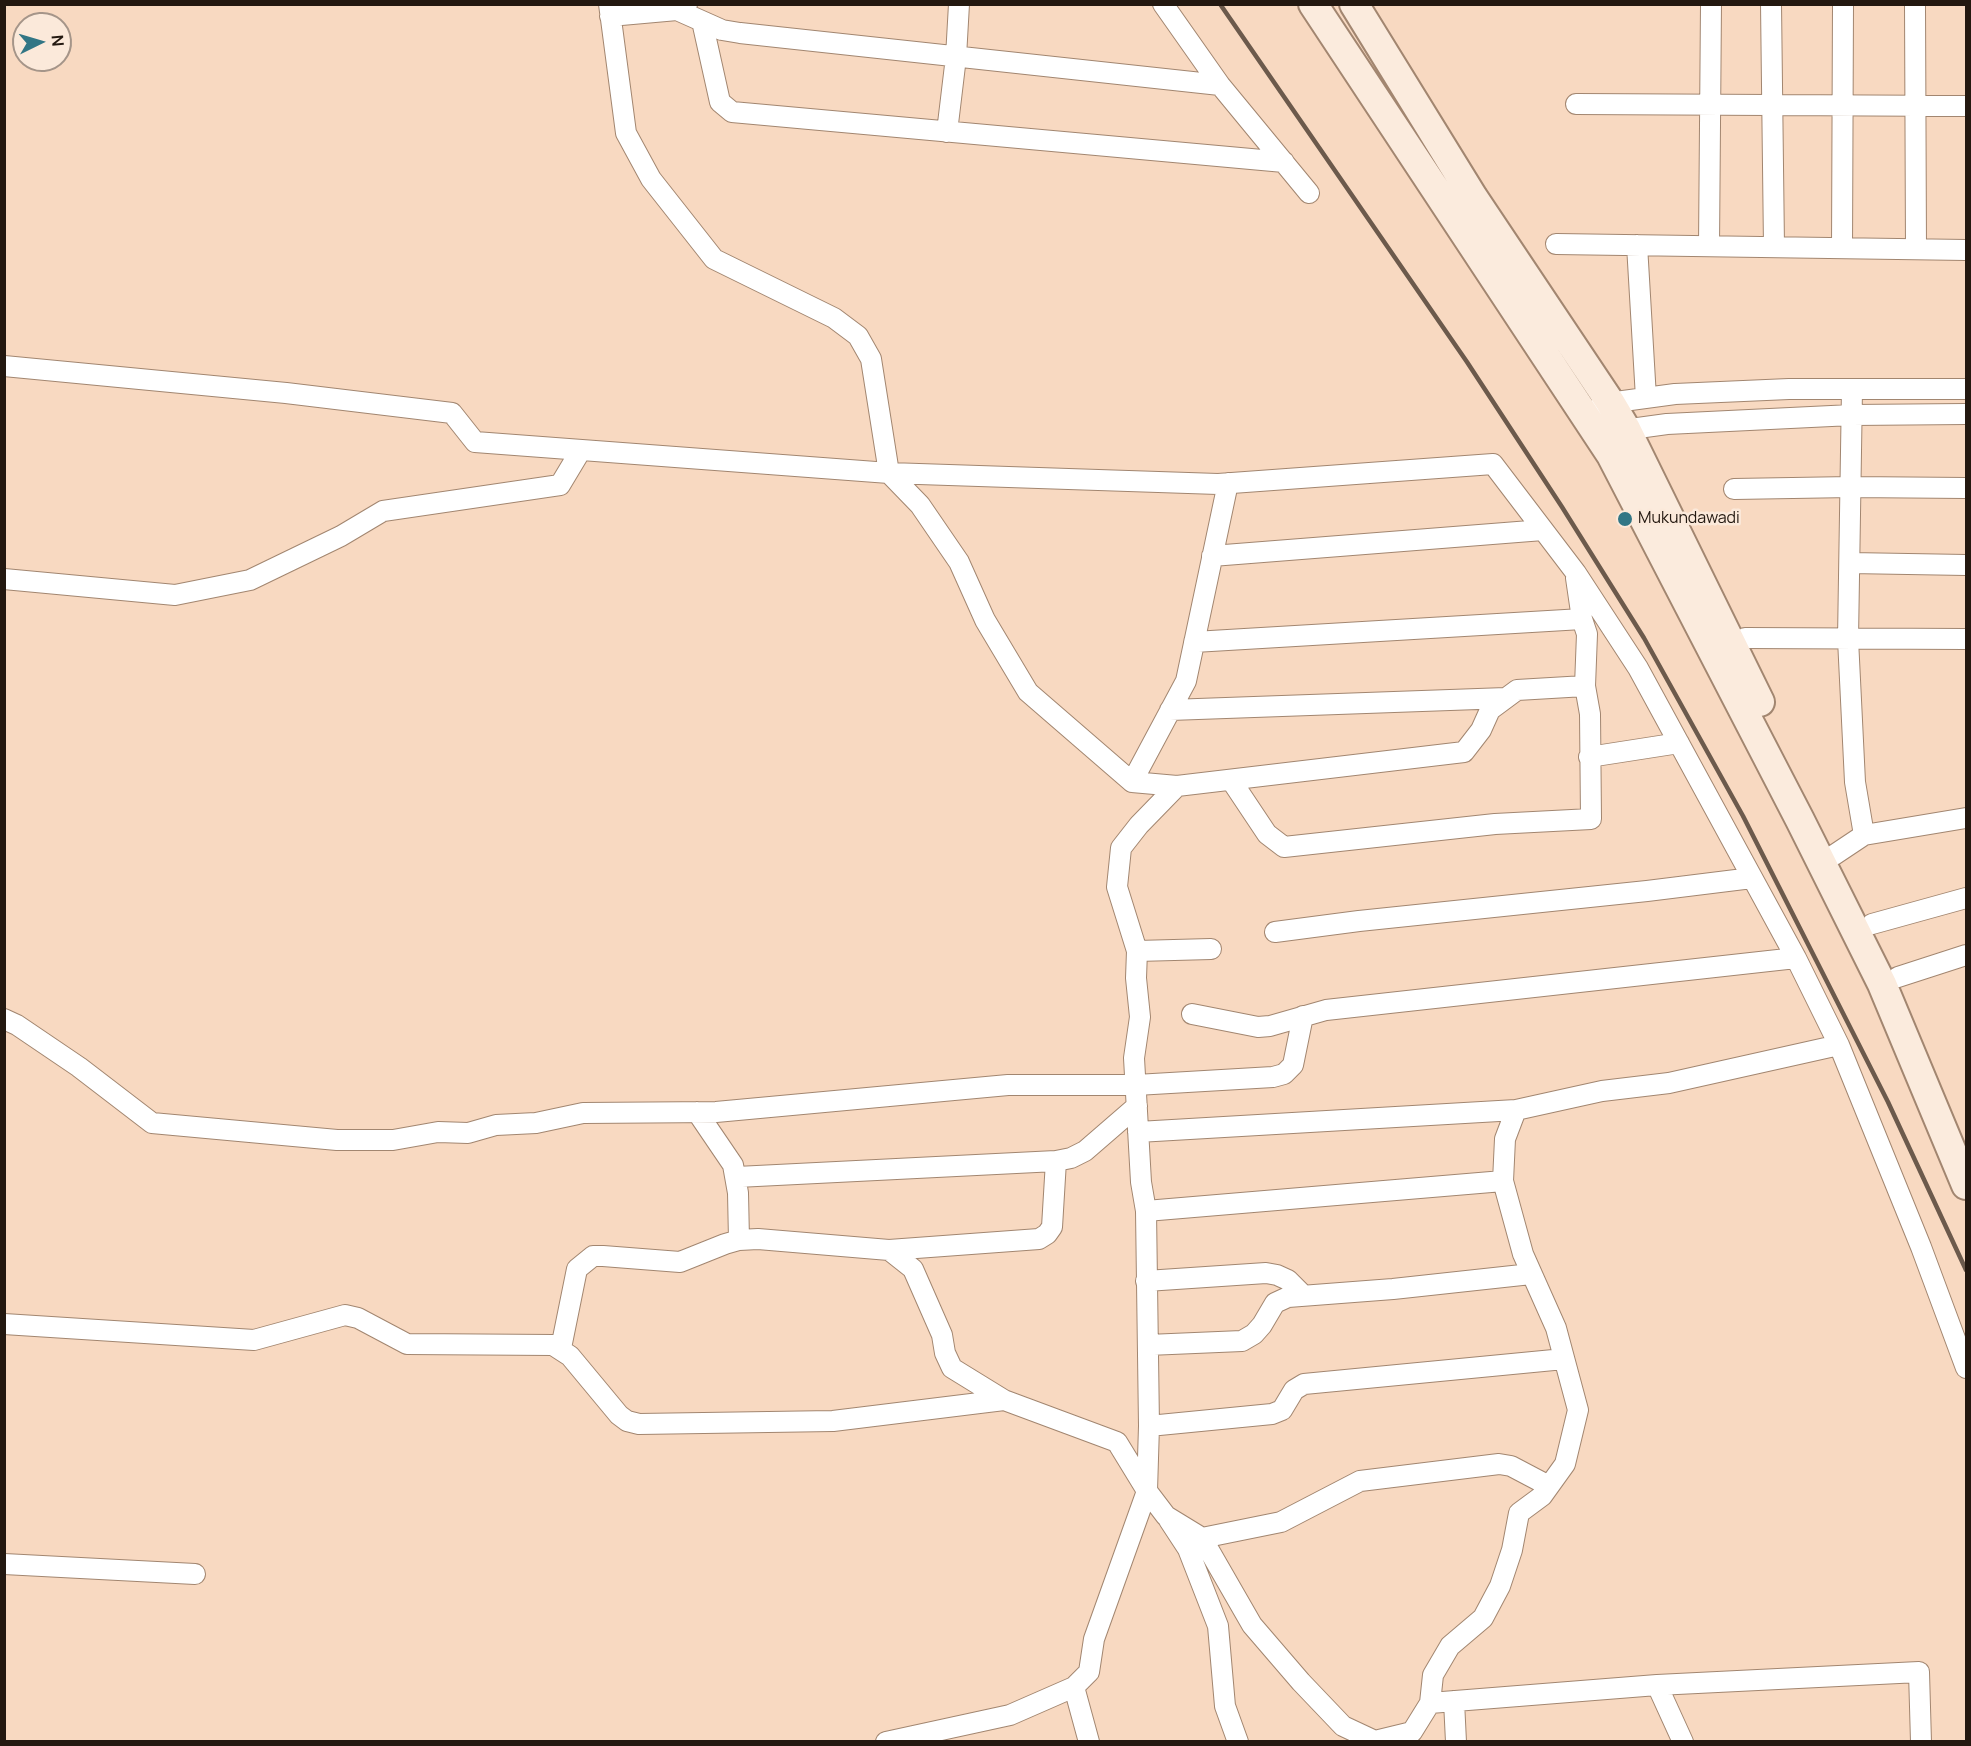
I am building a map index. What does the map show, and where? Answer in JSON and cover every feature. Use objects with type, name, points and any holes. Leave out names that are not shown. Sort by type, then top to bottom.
[{"type":"street","points":[[947,132],[956,57],[959,4]]},
{"type":"street","points":[[1163,4],[1220,85],[1309,194]]},
{"type":"street","points":[[1313,4],[1611,455],[1882,984],[1966,1185]]},
{"type":"street","points":[[1354,4],[1473,197],[1626,429],[1834,855],[1898,977],[1966,1135]]},
{"type":"street","points":[[1709,246],[1711,4]]},
{"type":"street","points":[[1771,4],[1774,247]]},
{"type":"street","points":[[1842,248],[1843,4]]},
{"type":"street","points":[[1915,4],[1916,249]]},
{"type":"street","points":[[1220,85],[740,33],[722,30],[702,21],[682,7],[610,10],[626,133],[651,179],[714,259],[834,318],[858,336],[871,359],[889,474],[920,505],[959,562],[985,620],[1028,692],[1132,782],[1177,786],[1464,752],[1481,730],[1490,710],[1517,690],[1585,686]]},
{"type":"street","points":[[702,21],[720,102],[732,112],[1284,162]]},
{"type":"street","points":[[1576,104],[1966,106]]},
{"type":"street","points":[[1556,244],[1966,250]]},
{"type":"street","points":[[1637,245],[1646,398]]},
{"type":"street","points":[[4,366],[286,393],[452,413],[475,442],[889,474],[1228,483],[1493,464],[1576,573],[1638,668],[1796,958],[1839,1046],[1921,1246],[1966,1368]]},
{"type":"street","points":[[1579,407],[1675,394],[1966,388]]},
{"type":"street","points":[[1852,389],[1848,639],[1855,782],[1864,835]]},
{"type":"street","points":[[1597,435],[1667,424],[1852,415],[1966,414]]},
{"type":"street","points":[[4,579],[175,594],[250,580],[341,536],[383,511],[560,485],[581,450]]},
{"type":"street","points":[[1132,782],[1185,681],[1228,483]]},
{"type":"street","points":[[1734,489],[1966,488]]},
{"type":"street","points":[[1212,556],[1543,530]]},
{"type":"street","points":[[1850,563],[1966,565]]},
{"type":"street","points":[[1231,780],[1267,834],[1284,847],[1495,824],[1591,819],[1590,714],[1585,686],[1587,634],[1582,619],[1576,573]]},
{"type":"street","points":[[1194,642],[1582,619]]},
{"type":"street","points":[[1745,638],[1966,639]]},
{"type":"street","points":[[1170,710],[1506,698]]},
{"type":"street","points":[[1589,757],[1679,743]]},
{"type":"street","points":[[886,1742],[1010,1715],[1074,1687],[1089,1672],[1094,1639],[1147,1491],[1149,1426],[1146,1211],[1141,1182],[1134,1058],[1140,1017],[1136,978],[1137,951],[1117,887],[1121,848],[1139,825],[1177,786]]},
{"type":"street","points":[[1834,855],[1864,835],[1966,818]]},
{"type":"street","points":[[1275,932],[1752,878]]},
{"type":"street","points":[[1872,924],[1966,898]]},
{"type":"street","points":[[1137,951],[1211,949]]},
{"type":"street","points":[[1898,977],[1966,955]]},
{"type":"street","points":[[1192,1014],[1258,1027],[1270,1026],[1326,1010],[1796,958]]},
{"type":"street","points":[[4,1019],[17,1025],[79,1067],[152,1123],[337,1140],[393,1140],[438,1132],[468,1133],[496,1125],[536,1123],[583,1113],[716,1112],[1008,1085],[1136,1085],[1284,1074],[1293,1065],[1303,1016]]},
{"type":"street","points":[[1138,1132],[1516,1110],[1602,1091],[1669,1083],[1839,1046]]},
{"type":"street","points":[[736,1177],[1056,1161],[1071,1158],[1085,1151],[1137,1106]]},
{"type":"street","points":[[1166,1516],[1202,1538],[1252,1624],[1342,1726],[1375,1741],[1412,1731],[1430,1703],[1433,1675],[1450,1646],[1483,1618],[1500,1586],[1512,1550],[1519,1513],[1542,1496],[1564,1464],[1578,1410],[1556,1328],[1523,1254],[1503,1181],[1505,1139],[1516,1110]]},
{"type":"street","points":[[698,1112],[733,1165],[736,1177],[739,1240]]},
{"type":"street","points":[[561,1348],[577,1269],[593,1256],[680,1262],[739,1240],[758,1239],[889,1250],[1040,1239],[1052,1227],[1056,1161]]},
{"type":"street","points":[[1146,1211],[1503,1181]]},
{"type":"street","points":[[889,1250],[913,1269],[942,1335],[945,1353],[952,1368],[1004,1400],[1117,1442],[1147,1491],[1188,1549],[1218,1626],[1225,1706],[1238,1742]]},
{"type":"street","points":[[1146,1281],[1266,1273],[1288,1280],[1303,1295]]},
{"type":"street","points":[[1148,1345],[1242,1341],[1254,1334],[1262,1325],[1275,1303],[1288,1297],[1394,1289],[1531,1274]]},
{"type":"street","points":[[4,1324],[254,1340],[345,1315],[358,1318],[407,1344],[553,1345],[561,1348],[570,1356],[619,1415],[627,1421],[639,1424],[833,1421],[1004,1400]]},
{"type":"street","points":[[1149,1426],[1272,1414],[1282,1410],[1294,1390],[1304,1384],[1564,1359]]},
{"type":"street","points":[[1202,1538],[1281,1522],[1347,1486],[1369,1480],[1499,1464],[1511,1466],[1550,1486]]},
{"type":"street","points":[[4,1564],[195,1574]]},
{"type":"street","points":[[1430,1703],[1657,1685],[1919,1672],[1921,1742]]},
{"type":"street","points":[[1657,1685],[1683,1742]]},
{"type":"street","points":[[1074,1687],[1089,1742]]},
{"type":"street","points":[[1454,1701],[1456,1742]]},
{"type":"railway","points":[[1220,4],[1467,362],[1644,638],[1743,816],[1888,1102],[1966,1270]]},
{"type":"place","name":"Mukundawadi","points":[[1625,519]]}]
